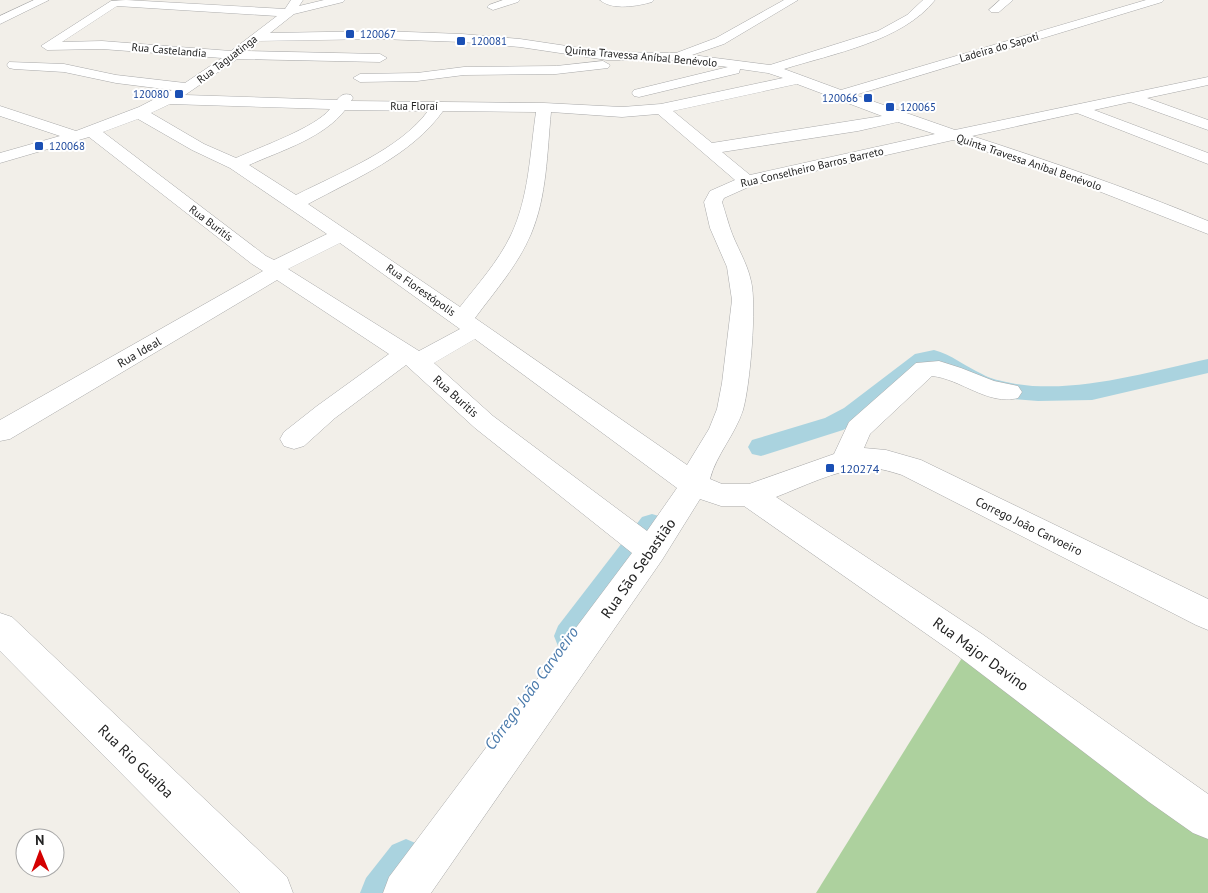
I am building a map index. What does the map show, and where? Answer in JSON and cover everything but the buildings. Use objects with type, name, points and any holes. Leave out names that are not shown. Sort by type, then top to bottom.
[{"type":"street","points":[[0,20],[43,0]]},
{"type":"street","name":"Rua Taguatinga","points":[[0,158],[84,134],[167,99],[212,73],[289,12],[297,0]]},
{"type":"street","points":[[0,73],[118,2],[289,12],[339,0]]},
{"type":"street","points":[[493,7],[514,0]]},
{"type":"street","points":[[606,0],[624,4],[636,4],[648,0]]},
{"type":"street","points":[[672,56],[720,41],[792,0]]},
{"type":"street","points":[[771,70],[882,34],[912,17],[929,0]]},
{"type":"street","points":[[996,10],[1007,0]]},
{"type":"street","name":"Ladeira do Sapoti","points":[[841,95],[1158,0]]},
{"type":"street","name":"Quinta Travessa Aníbal Benévolo","points":[[257,37],[351,34],[432,36],[500,41],[589,54],[628,57],[672,56],[771,70],[950,135],[1084,179],[1208,228]]},
{"type":"street","points":[[236,164],[304,134],[332,117],[360,78],[380,58],[432,36]]},
{"type":"street","name":"Rua Castelandia","points":[[39,50],[102,45],[234,55],[380,58]]},
{"type":"street","points":[[360,78],[399,78],[480,71],[556,70],[596,66],[616,62],[628,57]]},
{"type":"street","points":[[14,65],[64,68],[116,79],[187,88]]},
{"type":"street","points":[[639,93],[748,66]]},
{"type":"street","name":"Rua Floraí","points":[[167,99],[340,105],[544,107],[622,112],[661,109],[800,79]]},
{"type":"street","name":"Rua Conselheiro Barros Barreto","points":[[694,484],[698,471],[722,429],[730,409],[735,383],[743,300],[737,267],[720,228],[713,202],[716,195],[747,181],[950,135],[1208,81]]},
{"type":"street","points":[[1132,98],[1208,126]]},
{"type":"street","points":[[295,203],[358,170],[403,143],[434,115],[439,106]]},
{"type":"street","points":[[294,438],[326,412],[469,324],[522,234],[533,183],[544,107]]},
{"type":"street","points":[[661,109],[747,181]]},
{"type":"street","points":[[1079,109],[1208,159]]},
{"type":"street","name":"Rua Buritís","points":[[0,111],[84,134],[275,270]]},
{"type":"street","name":"Rua Florestópolis","points":[[130,116],[236,164],[469,324],[694,484],[721,495],[750,496]]},
{"type":"street","points":[[708,149],[858,126],[899,117]]},
{"type":"street","points":[[275,270],[340,234]]},
{"type":"street","name":"Rua Buritis","points":[[275,270],[412,358],[484,422],[642,544]]},
{"type":"street","name":"Rua Ideal","points":[[0,432],[275,270]]},
{"type":"street","points":[[845,460],[858,429],[925,369],[944,370],[977,384],[1009,392]]},
{"type":"street","name":"Corrego João Carvoeiro","points":[[750,496],[845,460],[865,458],[886,460],[911,467],[1208,615]]},
{"type":"street","name":"Rua São Sebastião","points":[[405,893],[642,544],[694,484]]},
{"type":"street","name":"Rua Major Davino","points":[[750,496],[970,645],[1163,788],[1208,818]]},
{"type":"street","name":"Rua Rio Guaíba","points":[[0,628],[271,893]]},
{"type":"green space","points":[[970,645],[1208,818],[1208,893],[816,893]]},
{"type":"waterway","name":"Córrego João Carvoeiro","points":[[761,447],[834,424],[853,414],[923,359],[934,357],[975,381],[1012,391],[1038,393],[1092,392],[1208,366]]},
{"type":"waterway","name":"Córrego João Carvoeiro","points":[[570,636],[652,525]]},
{"type":"waterway","name":"Córrego João Carvoeiro","points":[[381,893],[406,859]]},
{"type":"place","name":"120067","points":[[350,34]]},
{"type":"place","name":"120081","points":[[461,41]]},
{"type":"place","name":"120080","points":[[179,94]]},
{"type":"place","name":"120066","points":[[868,98]]},
{"type":"place","name":"120065","points":[[890,107]]},
{"type":"place","name":"120068","points":[[39,146]]},
{"type":"place","name":"120274","points":[[830,468]]}]
